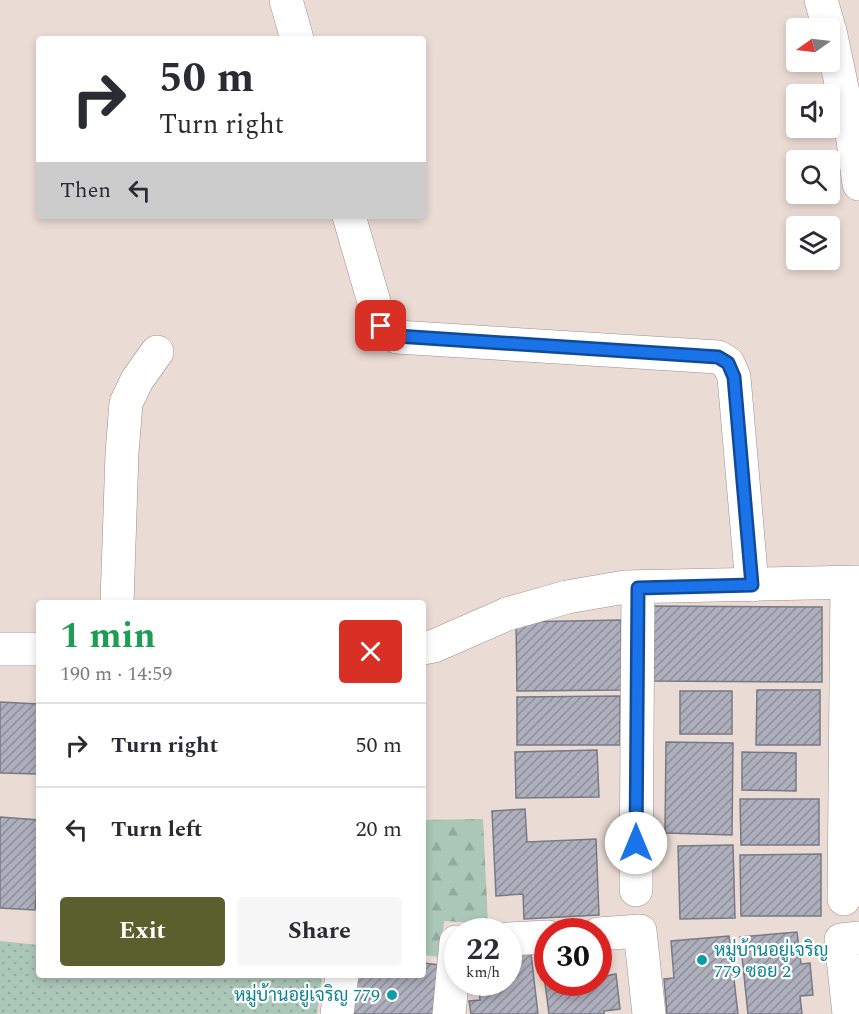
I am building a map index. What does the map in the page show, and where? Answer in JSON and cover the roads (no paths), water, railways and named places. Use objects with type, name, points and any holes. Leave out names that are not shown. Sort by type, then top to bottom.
[{"type":"street","points":[[286,0],[296,36]]},
{"type":"street","points":[[821,0],[826,18]]},
{"type":"street","points":[[838,72],[853,140],[859,184]]},
{"type":"street","points":[[350,219],[381,326],[397,336],[718,357],[728,363],[734,377],[752,585]]},
{"type":"street","points":[[117,600],[126,403],[137,380],[158,352]]},
{"type":"street","points":[[426,647],[507,614],[567,597],[625,588],[853,582],[844,899]]},
{"type":"street","points":[[636,890],[638,588]]},
{"type":"street","points":[[0,649],[36,649]]},
{"type":"street","points":[[612,932],[640,931],[649,1014]]},
{"type":"street","points":[[849,1014],[841,940],[859,938]]},
{"type":"street","points":[[337,1014],[342,978]]},
{"type":"street","points":[[449,1014],[451,996]]},
{"type":"place","name":"หมู่บ้านอยู่เจริญ 779 ซอย 2","points":[[702,960]]},
{"type":"place","name":"หมู่บ้านอยู่เจริญ 779","points":[[392,995]]}]
